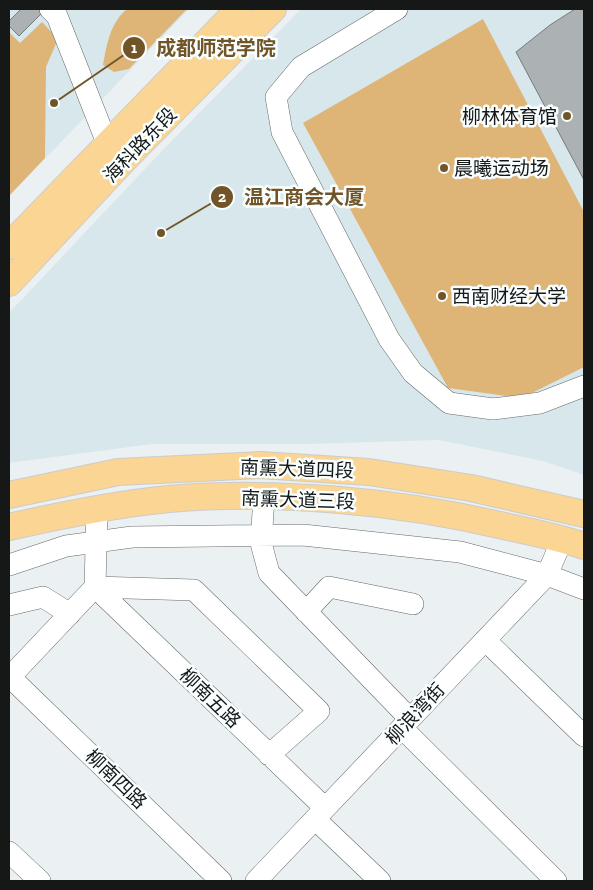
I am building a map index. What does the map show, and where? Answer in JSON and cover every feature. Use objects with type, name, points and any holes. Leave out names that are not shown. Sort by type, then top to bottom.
[{"type":"main road","name":"海科路东段","points":[[9,246],[239,9]]},
{"type":"main road","name":"海科路东段","points":[[9,283],[123,161],[273,9]]},
{"type":"main road","name":"南熏大道四段","points":[[9,495],[118,472],[260,466],[388,475],[471,488],[584,514]]},
{"type":"main road","name":"南熏大道三段","points":[[9,527],[97,508],[170,499],[264,497],[352,500],[421,509],[482,521],[573,543]]},
{"type":"street","points":[[50,9],[58,16],[107,143]]},
{"type":"street","points":[[397,9],[301,67],[276,97],[282,132],[389,339],[412,373],[449,403],[493,409],[540,403],[584,386]]},
{"type":"street","points":[[264,497],[261,543],[269,574],[306,612],[406,724],[556,881]]},
{"type":"street","points":[[9,677],[95,587],[97,508]]},
{"type":"street","points":[[9,565],[66,546],[132,537],[303,535],[460,552],[547,575],[584,589]]},
{"type":"street","name":"柳浪湾街","points":[[256,881],[547,575],[573,543]]},
{"type":"street","points":[[95,587],[194,590],[319,711],[269,755]]},
{"type":"street","name":"柳南五路","points":[[95,587],[269,755],[380,881]]},
{"type":"street","points":[[306,612],[329,587],[413,604]]},
{"type":"street","points":[[9,605],[43,597],[70,614]]},
{"type":"street","points":[[485,640],[584,736]]},
{"type":"street","name":"柳南四路","points":[[9,677],[221,881]]},
{"type":"street","points":[[9,852],[40,881]]},
{"type":"shaded area","points":[[9,9],[189,9],[9,196]]},
{"type":"shaded area","points":[[127,9],[187,9],[129,69],[114,72],[103,65],[106,49],[113,27]]},
{"type":"shaded area","name":"西南财经大学","points":[[301,9],[584,9],[584,475],[543,461],[439,440],[307,444],[152,444],[9,463],[9,313],[160,153]]},
{"type":"shaded area","name":"晨曦运动场","points":[[483,19],[584,212],[584,367],[522,398],[448,388],[303,123]]},
{"type":"shaded area","points":[[42,22],[58,39],[46,67],[45,158],[9,196],[9,32],[20,43]]},
{"type":"building","points":[[21,9],[39,9],[43,12],[19,36],[9,26],[9,21]]},
{"type":"building","name":"柳林体育馆","points":[[575,9],[584,9],[584,180],[516,52],[550,25]]},
{"type":"place","name":"成都师范学院","points":[[54,103]]},
{"type":"place","name":"柳林体育馆","points":[[567,116]]},
{"type":"place","name":"晨曦运动场","points":[[444,168]]},
{"type":"place","name":"温江商会大厦","points":[[161,233]]},
{"type":"place","name":"西南财经大学","points":[[442,296]]}]
